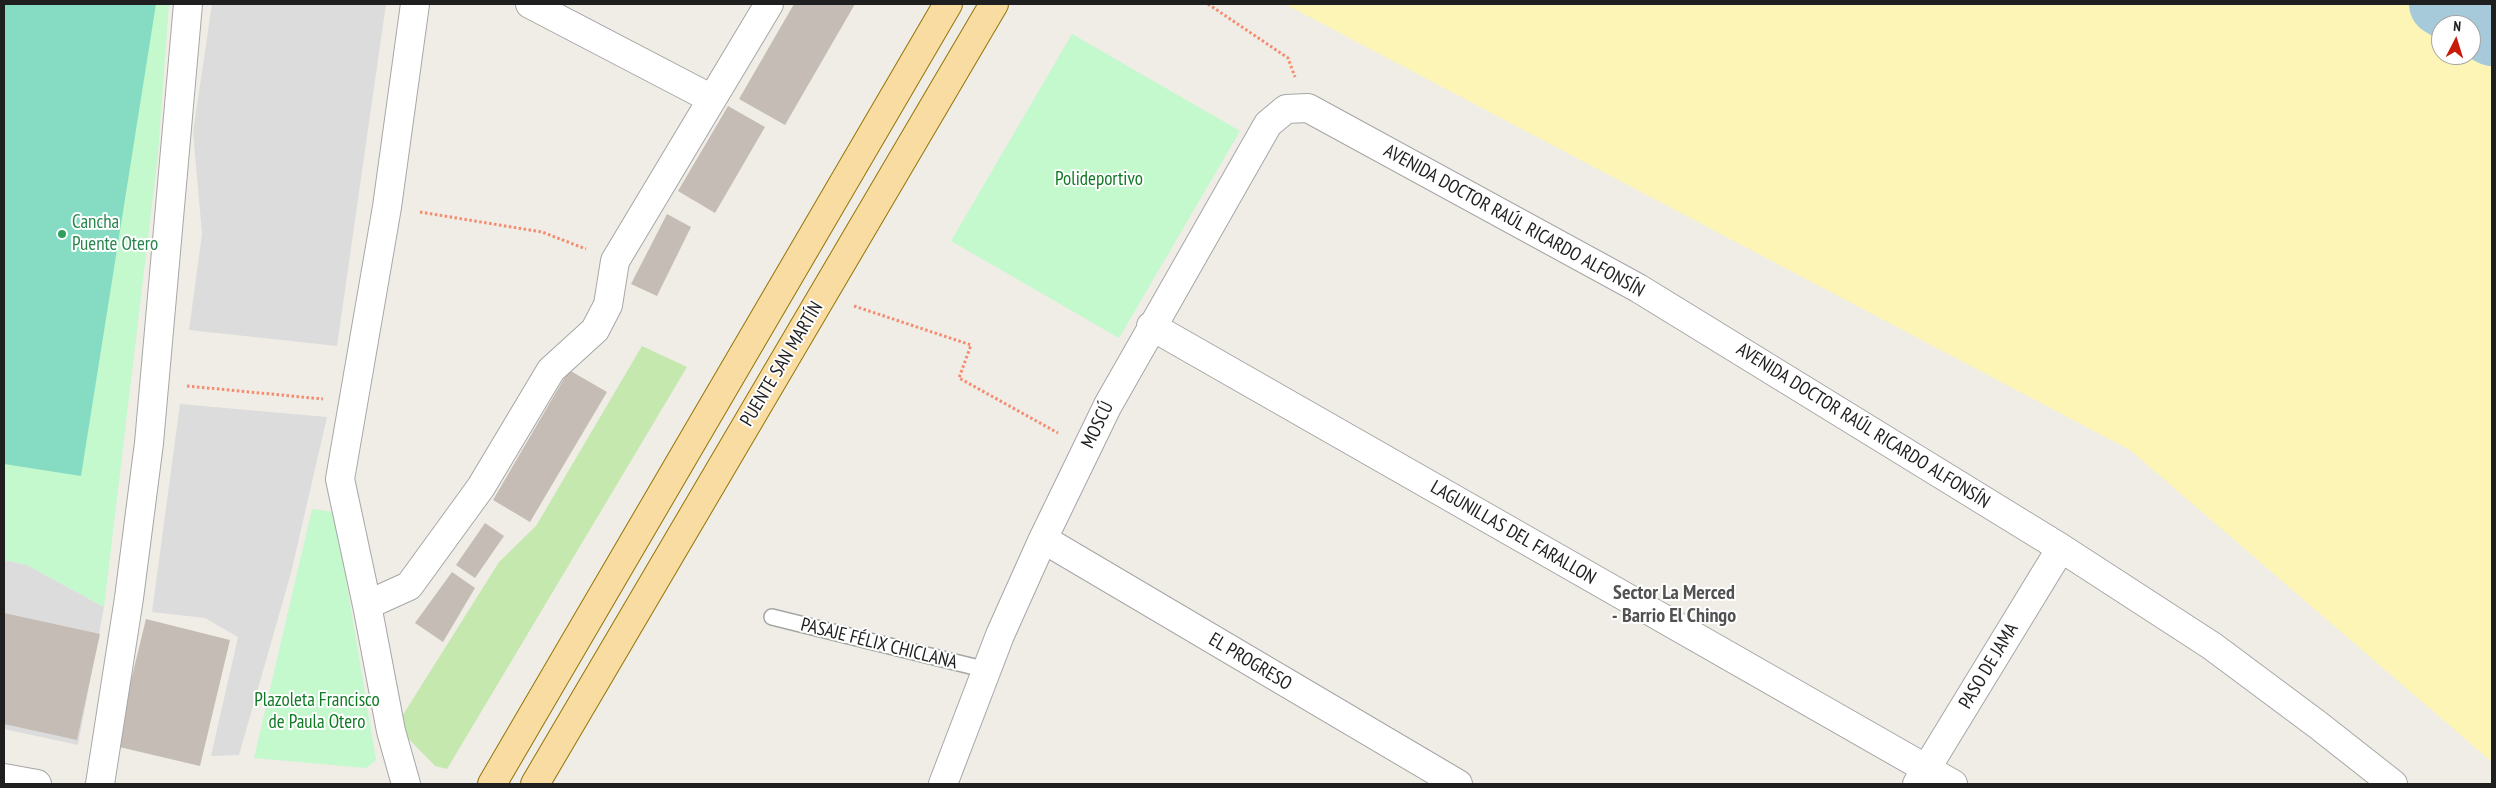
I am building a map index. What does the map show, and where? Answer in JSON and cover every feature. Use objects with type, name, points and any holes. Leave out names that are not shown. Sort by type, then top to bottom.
[{"type":"main road","name":"PUENTE SAN MARTÍN","points":[[492,784],[948,4]]},
{"type":"main road","name":"PUENTE SAN MARTÍN","points":[[534,784],[994,4]]},
{"type":"street","points":[[100,784],[129,598],[154,383],[188,4]]},
{"type":"street","points":[[406,784],[391,730],[340,479],[387,207],[415,4]]},
{"type":"street","points":[[530,4],[712,100]]},
{"type":"street","points":[[367,605],[409,586],[481,487],[551,370],[595,330],[608,305],[615,261],[769,4]]},
{"type":"street","name":"MOSCÚ","points":[[943,784],[987,670],[1043,539],[1108,405],[1151,326],[1268,124],[1286,109],[1308,108]]},
{"type":"street","name":"AVENIDA DOCTOR RAÚL RICARDO ALFONSÍN","points":[[1308,108],[1638,288],[2061,548],[2212,646],[2318,724],[2393,784]]},
{"type":"street","name":"LAGUNILLAS DEL FARALLON","points":[[1151,326],[1922,776],[1953,784]]},
{"type":"street","name":"EL PROGRESO","points":[[1043,539],[1458,784]]},
{"type":"street","name":"PASO DE JAMA","points":[[1922,776],[2061,548]]},
{"type":"street","points":[[4,778],[37,784]]},
{"type":"lane","name":"PASAJE FÉLIX CHICLANA","points":[[772,617],[987,670]]},
{"type":"path","points":[[1208,4],[1288,58],[1308,108]]},
{"type":"path","points":[[387,207],[542,232],[615,261]]},
{"type":"path","points":[[823,295],[971,345],[959,378],[1087,449]]},
{"type":"path","points":[[154,383],[353,402]]},
{"type":"shaded area","points":[[212,4],[386,4],[337,346],[189,330],[202,234],[193,132]]},
{"type":"shaded area","points":[[180,404],[327,417],[291,573],[239,755],[211,756],[238,637],[205,618],[152,612]]},
{"type":"shaded area","points":[[4,560],[27,565],[104,607],[78,745],[4,729]]},
{"type":"green space","name":"Cancha Puente Otero","points":[[4,4],[169,4],[158,154],[104,607],[27,565],[4,560]]},
{"type":"green space","name":"Cancha Puente Otero","points":[[4,4],[156,4],[81,476],[4,464]]},
{"type":"green space","name":"Polideportivo","points":[[1072,34],[1240,131],[1119,338],[951,241]]},
{"type":"green space","points":[[642,346],[687,367],[447,769],[435,766],[407,737],[401,718],[499,562],[536,526]]},
{"type":"green space","name":"Plazoleta Francisco de Paula Otero","points":[[312,509],[335,512],[376,760],[366,768],[254,758]]},
{"type":"sand","points":[[1285,4],[2492,4],[2492,762],[2130,450]]},
{"type":"building","points":[[794,4],[855,4],[785,125],[739,99]]},
{"type":"building","points":[[728,106],[765,127],[715,213],[678,191]]},
{"type":"building","points":[[667,214],[691,227],[657,296],[631,284]]},
{"type":"building","points":[[569,370],[607,392],[530,522],[493,500]]},
{"type":"building","points":[[485,523],[504,536],[475,578],[456,565]]},
{"type":"building","points":[[452,572],[475,588],[443,642],[415,623]]},
{"type":"building","points":[[4,613],[100,634],[77,740],[4,724]]},
{"type":"building","points":[[146,619],[230,640],[200,766],[115,746]]},
{"type":"waterway","points":[[2441,4],[2492,34]]},
{"type":"place","name":"Cancha Puente Otero","points":[[62,234]]},
{"type":"district","name":"Sector La Merced - Barrio El Chingo","points":[[1674,604]]}]
